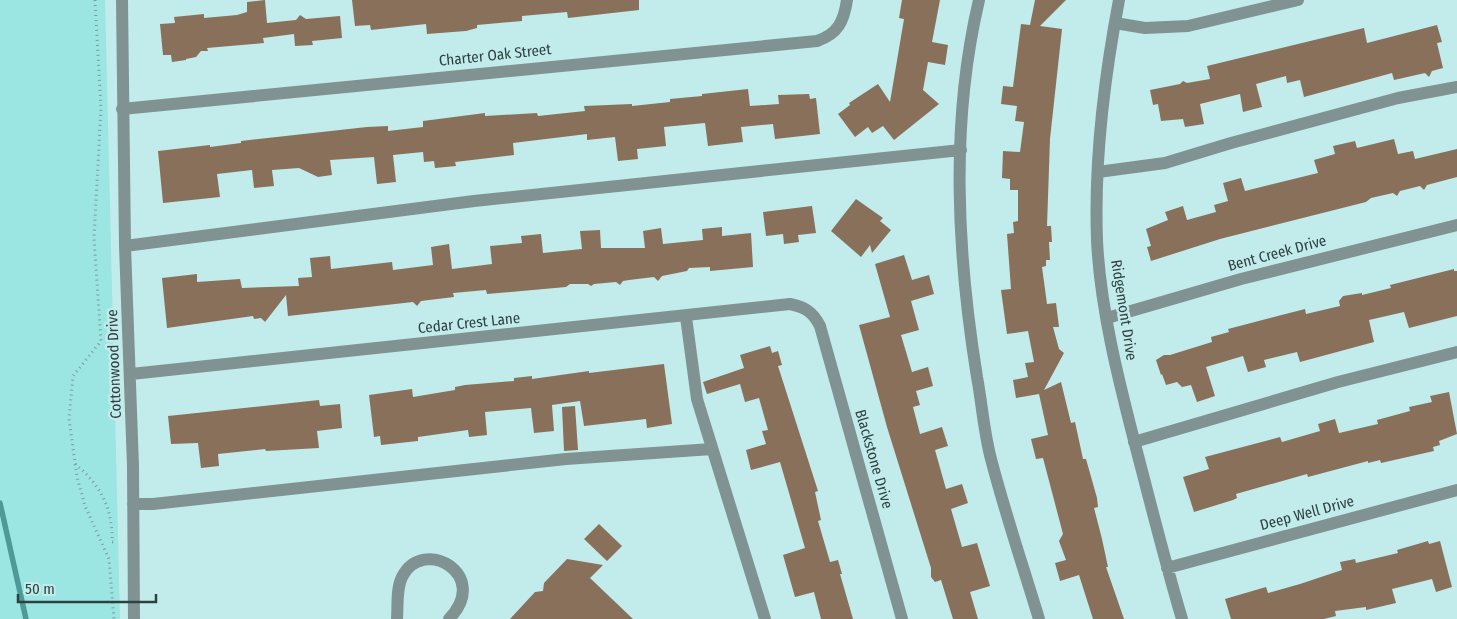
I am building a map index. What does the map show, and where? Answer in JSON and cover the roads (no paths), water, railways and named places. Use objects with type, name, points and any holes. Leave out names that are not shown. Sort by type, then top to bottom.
[{"type":"street","name":"Cottonwood Drive","points":[[122,0],[122,109],[125,246],[131,374],[134,619]]},
{"type":"street","name":"Charter Oak Street","points":[[122,109],[817,41],[836,31],[842,23],[847,0]]},
{"type":"street","points":[[979,0],[970,38],[962,122],[960,251],[990,458],[1039,619]]},
{"type":"street","name":"Ridgemont Drive","points":[[1119,0],[1098,150],[1097,241],[1107,318],[1122,395],[1182,619]]},
{"type":"street","points":[[1115,23],[1145,28],[1188,26],[1269,4],[1298,0]]},
{"type":"street","points":[[1098,172],[1165,163],[1231,143],[1398,98],[1457,87]]},
{"type":"street","points":[[125,246],[474,201],[961,150]]},
{"type":"street","name":"Bent Creek Drive","points":[[1107,318],[1241,279],[1457,225]]},
{"type":"street","name":"Cedar Crest Lane","points":[[131,374],[686,317],[790,304],[808,310]]},
{"type":"street","name":"Blackstone Drive","points":[[808,310],[820,326],[902,619]]},
{"type":"street","points":[[686,317],[697,399],[765,619]]},
{"type":"street","points":[[1134,442],[1338,382],[1457,352]]},
{"type":"street","points":[[133,504],[163,503],[566,459],[712,449]]},
{"type":"street","name":"Deep Well Drive","points":[[1167,568],[1457,490]]},
{"type":"street","points":[[398,619],[399,587],[402,577],[412,566],[426,560],[447,563],[461,578],[463,599],[459,609],[450,619]]},
{"type":"waterway","points":[[0,503],[26,619]]}]
